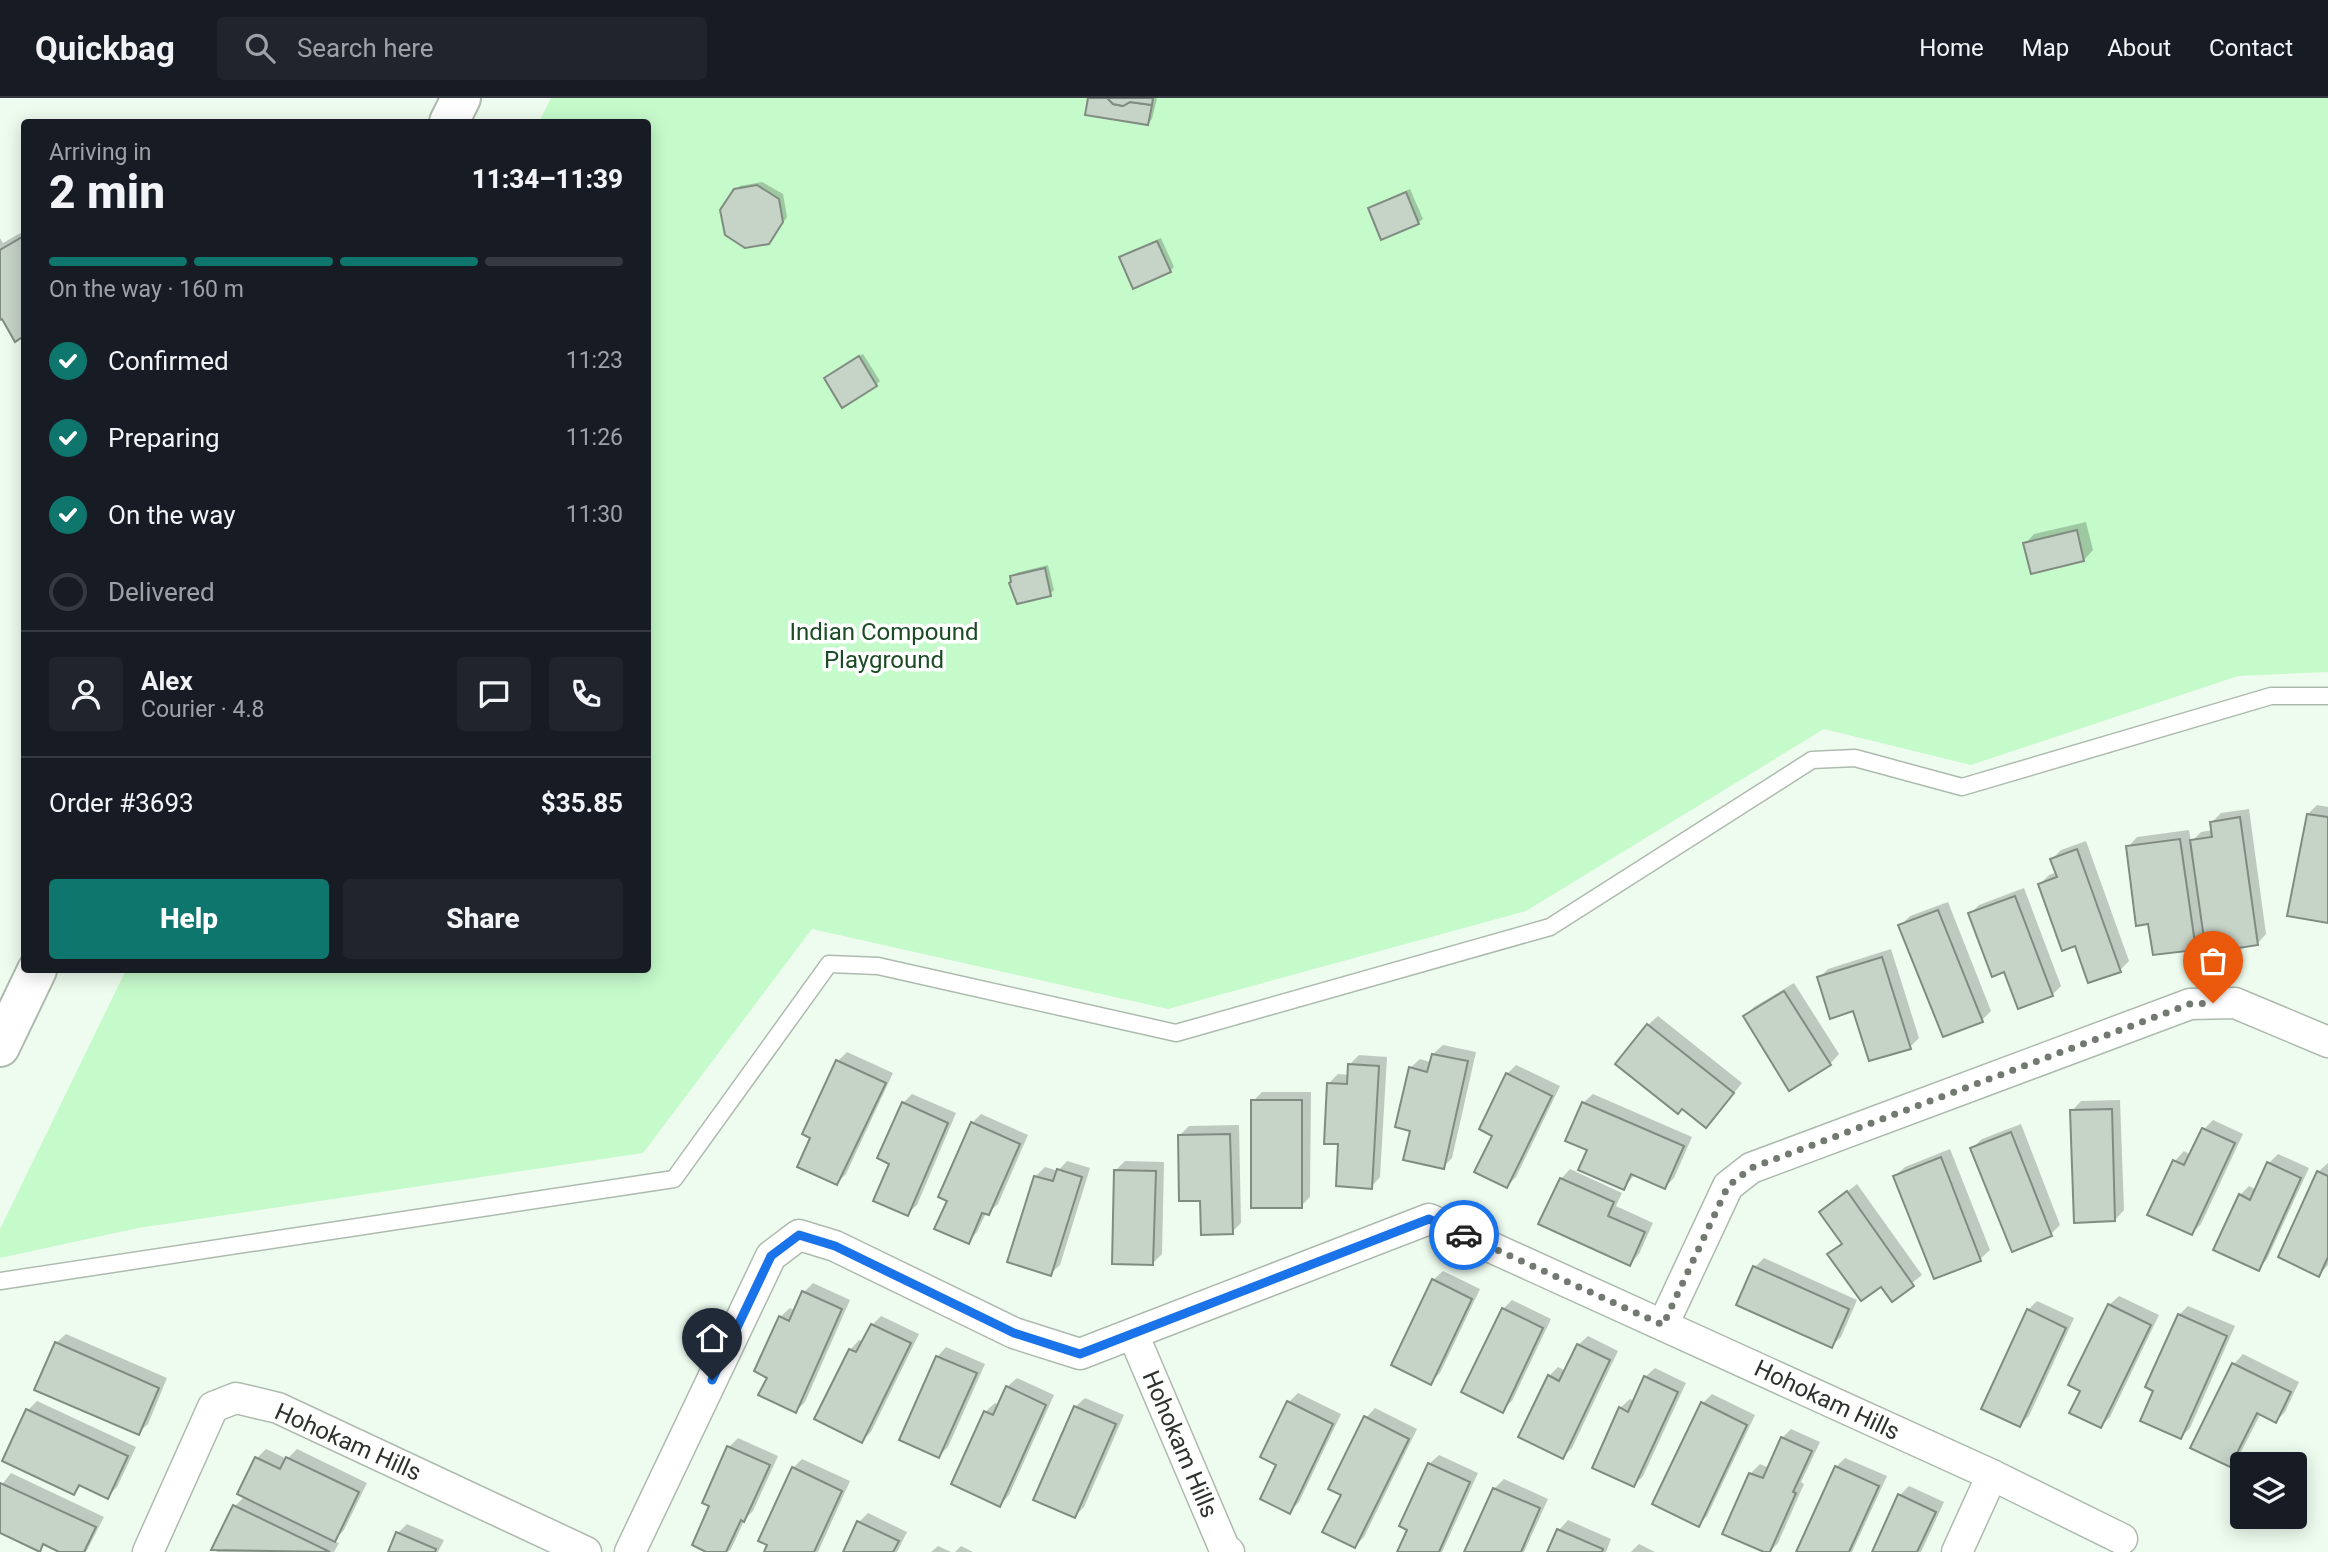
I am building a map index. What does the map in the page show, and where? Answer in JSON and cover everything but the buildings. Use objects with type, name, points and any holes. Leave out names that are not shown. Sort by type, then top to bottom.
[{"type":"street","points":[[450,119],[461,98]]},
{"type":"street","points":[[0,1047],[36,973]]},
{"type":"street","points":[[1663,1325],[1728,1186],[1751,1168],[2190,1004],[2235,1003],[2328,1042]]},
{"type":"street","name":"Hohokam Hills","points":[[631,1552],[771,1256],[799,1235],[835,1246],[1014,1333],[1080,1354],[1429,1219],[1992,1475],[2122,1539]]},
{"type":"street","name":"Hohokam Hills","points":[[1133,1335],[1225,1550],[1229,1552]]},
{"type":"street","name":"Hohokam Hills","points":[[148,1552],[214,1407],[236,1398],[278,1408],[586,1552]]},
{"type":"street","points":[[1956,1552],[1992,1475]]},
{"type":"lane","points":[[0,1281],[674,1179],[829,964],[878,967],[1176,1034],[1550,927],[1812,760],[1855,758],[1962,787],[2271,696],[2328,696]]},
{"type":"green space","name":"Indian Compound Playground","points":[[551,98],[2328,98],[2328,672],[2238,676],[1971,765],[1824,729],[1526,911],[1168,1009],[812,929],[643,1153],[138,1228],[0,1258],[0,1229],[125,973],[651,973],[651,119],[540,119]]},
{"type":"way so far","points":[[1464,1235],[1663,1325],[1728,1186],[1751,1168],[2190,1004],[2213,1003]]},
{"type":"route","points":[[712,1380],[771,1256],[799,1235],[835,1246],[1014,1333],[1080,1354],[1429,1219],[1464,1235]]}]
